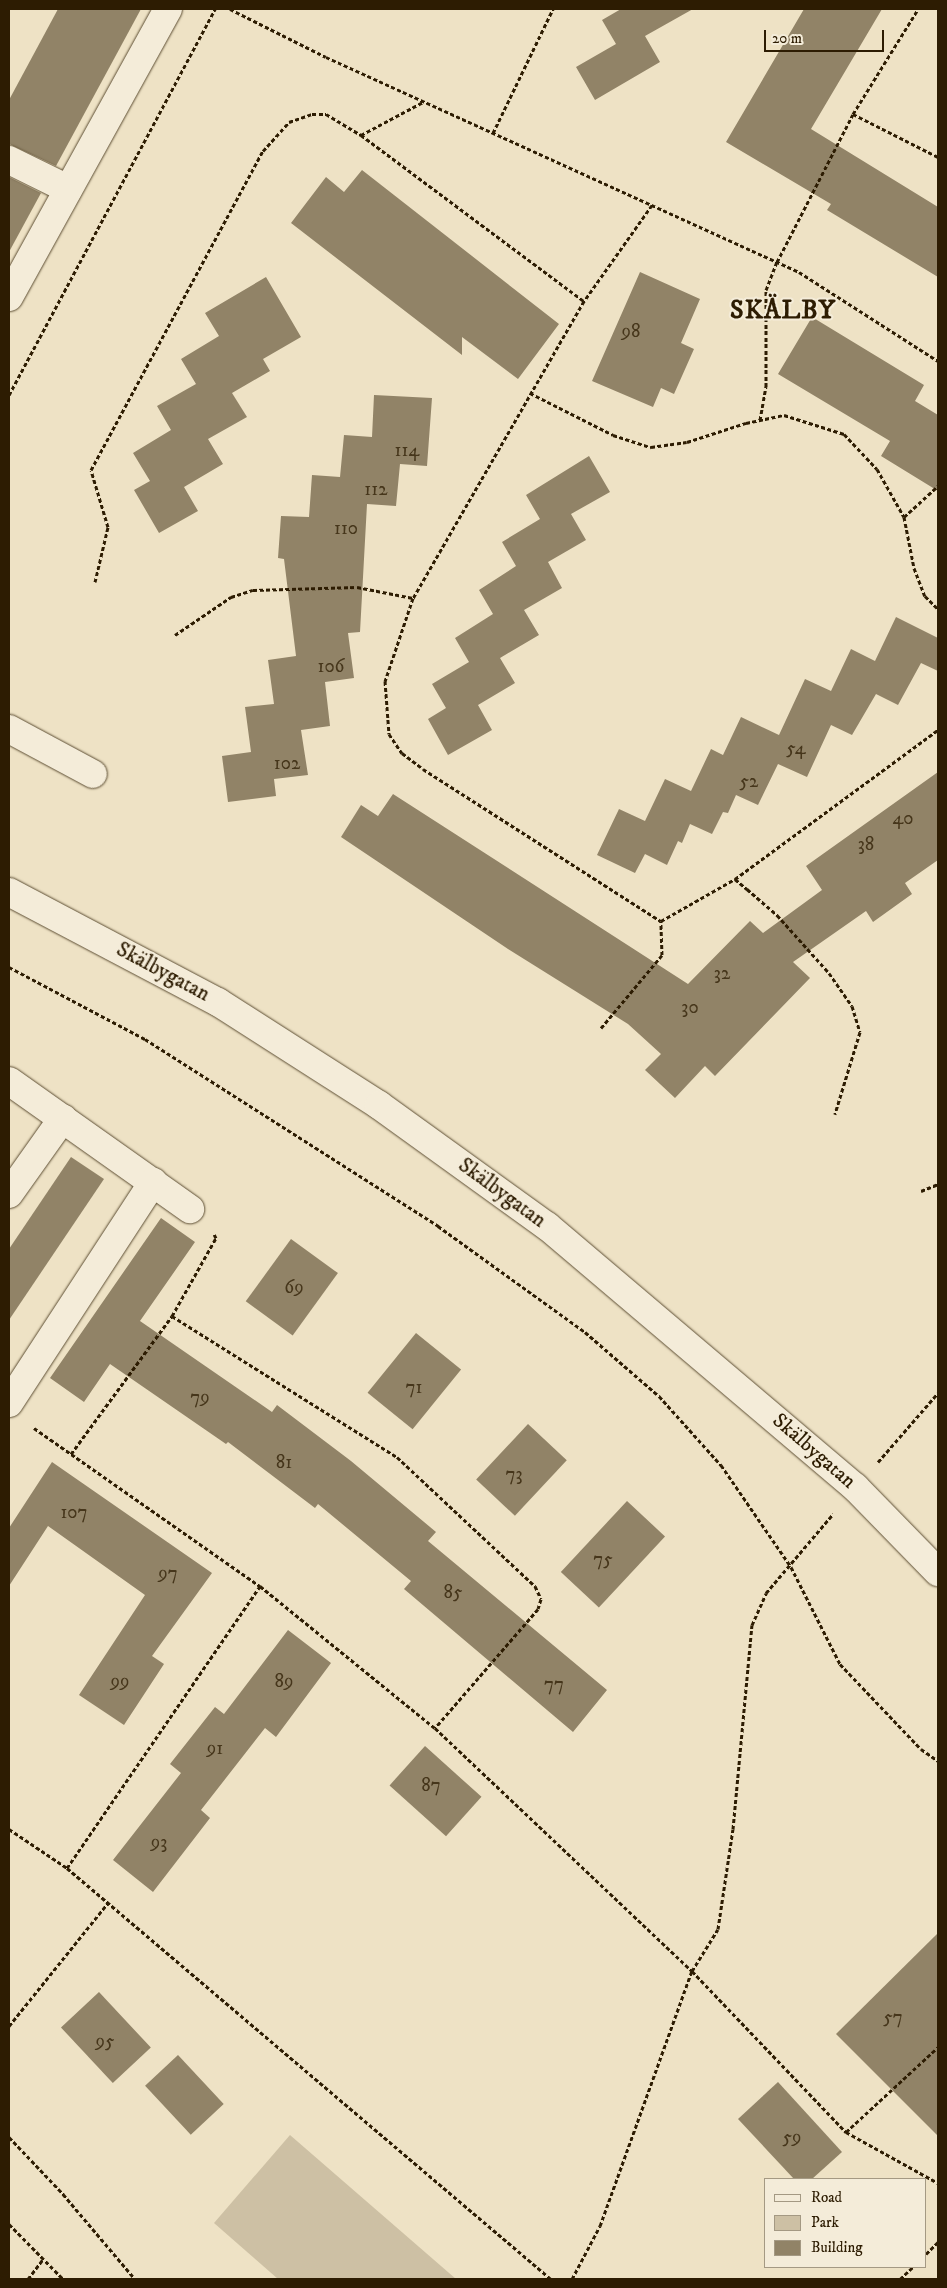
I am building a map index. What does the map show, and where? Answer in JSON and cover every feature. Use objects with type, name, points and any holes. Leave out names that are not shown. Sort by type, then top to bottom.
[{"type":"street","points":[[9,297],[168,9]]},
{"type":"street","points":[[9,160],[68,190]]},
{"type":"street","points":[[9,729],[93,774]]},
{"type":"street","name":"Skälbygatan","points":[[9,892],[218,1002],[379,1105],[547,1226],[855,1487],[938,1572]]},
{"type":"street","points":[[9,1081],[190,1209]]},
{"type":"street","points":[[9,1194],[63,1118]]},
{"type":"street","points":[[9,1403],[153,1182]]},
{"type":"path","points":[[9,395],[215,9]]},
{"type":"path","points":[[230,9],[423,102],[808,277],[938,361]]},
{"type":"path","points":[[493,133],[553,9]]},
{"type":"path","points":[[760,420],[766,387],[766,290],[777,262],[853,114],[918,9]]},
{"type":"path","points":[[362,135],[423,102]]},
{"type":"path","points":[[95,582],[108,527],[91,470],[262,151],[289,122],[312,114],[326,114],[362,135],[584,301]]},
{"type":"path","points":[[853,114],[938,158]]},
{"type":"path","points":[[652,205],[584,301],[413,598],[385,681],[389,734],[402,753],[662,921]]},
{"type":"path","points":[[530,393],[613,435],[651,447],[687,442],[760,420],[784,415],[844,434],[877,469],[904,517],[914,568],[925,596],[938,609]]},
{"type":"path","points":[[904,517],[938,486]]},
{"type":"path","points":[[175,635],[231,597],[253,590],[357,587],[413,598]]},
{"type":"path","points":[[662,921],[734,879],[938,730]]},
{"type":"path","points":[[734,879],[776,914],[829,973],[852,1006],[860,1032],[835,1114]]},
{"type":"path","points":[[601,1028],[662,955],[662,921]]},
{"type":"path","points":[[9,967],[145,1039],[438,1226],[585,1332],[659,1396],[721,1465],[791,1567],[840,1664],[921,1749],[938,1761]]},
{"type":"path","points":[[921,1191],[938,1184]]},
{"type":"path","points":[[71,1454],[172,1316],[216,1238],[205,1217],[190,1209]]},
{"type":"path","points":[[172,1316],[397,1457],[534,1586],[541,1599],[538,1609],[435,1728]]},
{"type":"path","points":[[32,1426],[260,1586],[435,1728],[692,1971],[846,2132],[938,2183]]},
{"type":"path","points":[[572,2279],[600,2226],[692,1971],[718,1929],[733,1829],[752,1625],[766,1593],[791,1567]]},
{"type":"path","points":[[67,1868],[260,1586]]},
{"type":"path","points":[[9,1830],[67,1868],[551,2279]]},
{"type":"path","points":[[9,2026],[108,1903]]},
{"type":"path","points":[[846,2132],[938,2047]]},
{"type":"path","points":[[9,2138],[63,2194],[135,2279]]},
{"type":"path","points":[[9,2224],[63,2279]]},
{"type":"path","points":[[927,2253],[938,2242]]},
{"type":"path","points":[[28,2279],[43,2258]]},
{"type":"path","points":[[900,2279],[911,2268]]},
{"type":"green space","points":[[290,2135],[456,2279],[278,2279],[214,2223]]},
{"type":"building","points":[[58,9],[141,9],[56,166],[9,144],[9,100]]},
{"type":"building","points":[[621,9],[693,9],[645,36],[660,62],[595,100],[576,67],[616,44],[602,20]]},
{"type":"building","points":[[804,9],[882,9],[811,129],[938,207],[938,277],[827,210],[831,204],[726,142]]},
{"type":"building","points":[[362,170],[559,324],[518,379],[462,337],[462,355],[291,223],[326,177],[344,192]]},
{"type":"building","points":[[9,177],[41,193],[9,252]]},
{"type":"building","points":[[640,272],[700,299],[681,343],[694,349],[674,394],[661,388],[653,407],[592,381]]},
{"type":"building","points":[[266,277],[301,337],[263,359],[270,371],[232,393],[247,417],[208,439],[223,464],[184,487],[198,511],[159,533],[134,490],[150,481],[133,453],[171,430],[157,406],[196,384],[181,359],[219,336],[205,313]]},
{"type":"building","points":[[812,317],[924,385],[915,401],[938,415],[938,491],[881,456],[890,441],[778,374]]},
{"type":"building","points":[[374,395],[432,398],[427,466],[400,464],[396,506],[367,504],[360,632],[348,633],[354,678],[325,682],[330,726],[301,730],[308,775],[274,779],[276,796],[228,802],[222,756],[251,752],[245,707],[274,704],[268,660],[296,656],[284,559],[278,558],[281,516],[309,517],[312,475],[340,477],[344,435],[372,437]]},
{"type":"building","points":[[589,456],[610,492],[571,514],[586,540],[548,562],[562,588],[524,610],[539,635],[500,658],[515,683],[478,705],[492,730],[448,755],[428,719],[446,708],[432,684],[469,662],[455,638],[493,614],[479,590],[516,566],[502,542],[540,519],[526,495]]},
{"type":"building","points":[[896,617],[938,638],[938,671],[921,663],[898,705],[876,694],[852,735],[831,725],[807,777],[778,764],[758,805],[736,795],[728,813],[723,812],[712,834],[690,824],[682,843],[678,841],[667,865],[645,854],[635,873],[597,855],[619,809],[645,821],[665,779],[691,791],[711,749],[723,755],[741,717],[779,735],[805,679],[831,691],[851,649],[875,661]]},
{"type":"building","points":[[938,772],[938,860],[905,883],[912,894],[873,922],[866,911],[793,962],[810,978],[715,1076],[705,1066],[675,1098],[645,1070],[661,1054],[628,1024],[508,949],[341,837],[361,805],[378,816],[393,794],[688,984],[750,921],[763,933],[822,890],[806,866]]},
{"type":"building","points":[[71,1157],[104,1179],[9,1320],[9,1249]]},
{"type":"building","points":[[161,1218],[195,1242],[140,1321],[272,1412],[277,1405],[351,1461],[436,1532],[428,1541],[607,1690],[573,1732],[404,1589],[411,1581],[318,1504],[315,1508],[228,1442],[226,1444],[110,1364],[84,1402],[50,1378]]},
{"type":"building","points":[[291,1239],[338,1273],[293,1335],[246,1301]]},
{"type":"building","points":[[416,1333],[461,1370],[413,1429],[368,1393]]},
{"type":"building","points":[[528,1424],[567,1460],[515,1516],[476,1480]]},
{"type":"building","points":[[52,1462],[212,1573],[152,1656],[164,1664],[124,1725],[79,1695],[145,1595],[48,1526],[9,1586],[9,1528]]},
{"type":"building","points":[[627,1501],[665,1536],[599,1607],[561,1572]]},
{"type":"building","points":[[288,1630],[331,1663],[276,1737],[265,1728],[201,1810],[210,1818],[153,1892],[113,1860],[181,1773],[170,1764],[215,1707],[224,1714]]},
{"type":"building","points":[[425,1746],[481,1797],[446,1836],[390,1785]]},
{"type":"building","points":[[938,1933],[938,2136],[836,2034]]},
{"type":"building","points":[[99,1992],[151,2048],[113,2083],[61,2027]]},
{"type":"building","points":[[178,2055],[224,2104],[191,2135],[145,2086]]},
{"type":"building","points":[[778,2082],[842,2152],[813,2178],[793,2178],[738,2119]]},
{"type":"district","name":"SKÄLBY","points":[[783,311]]}]
